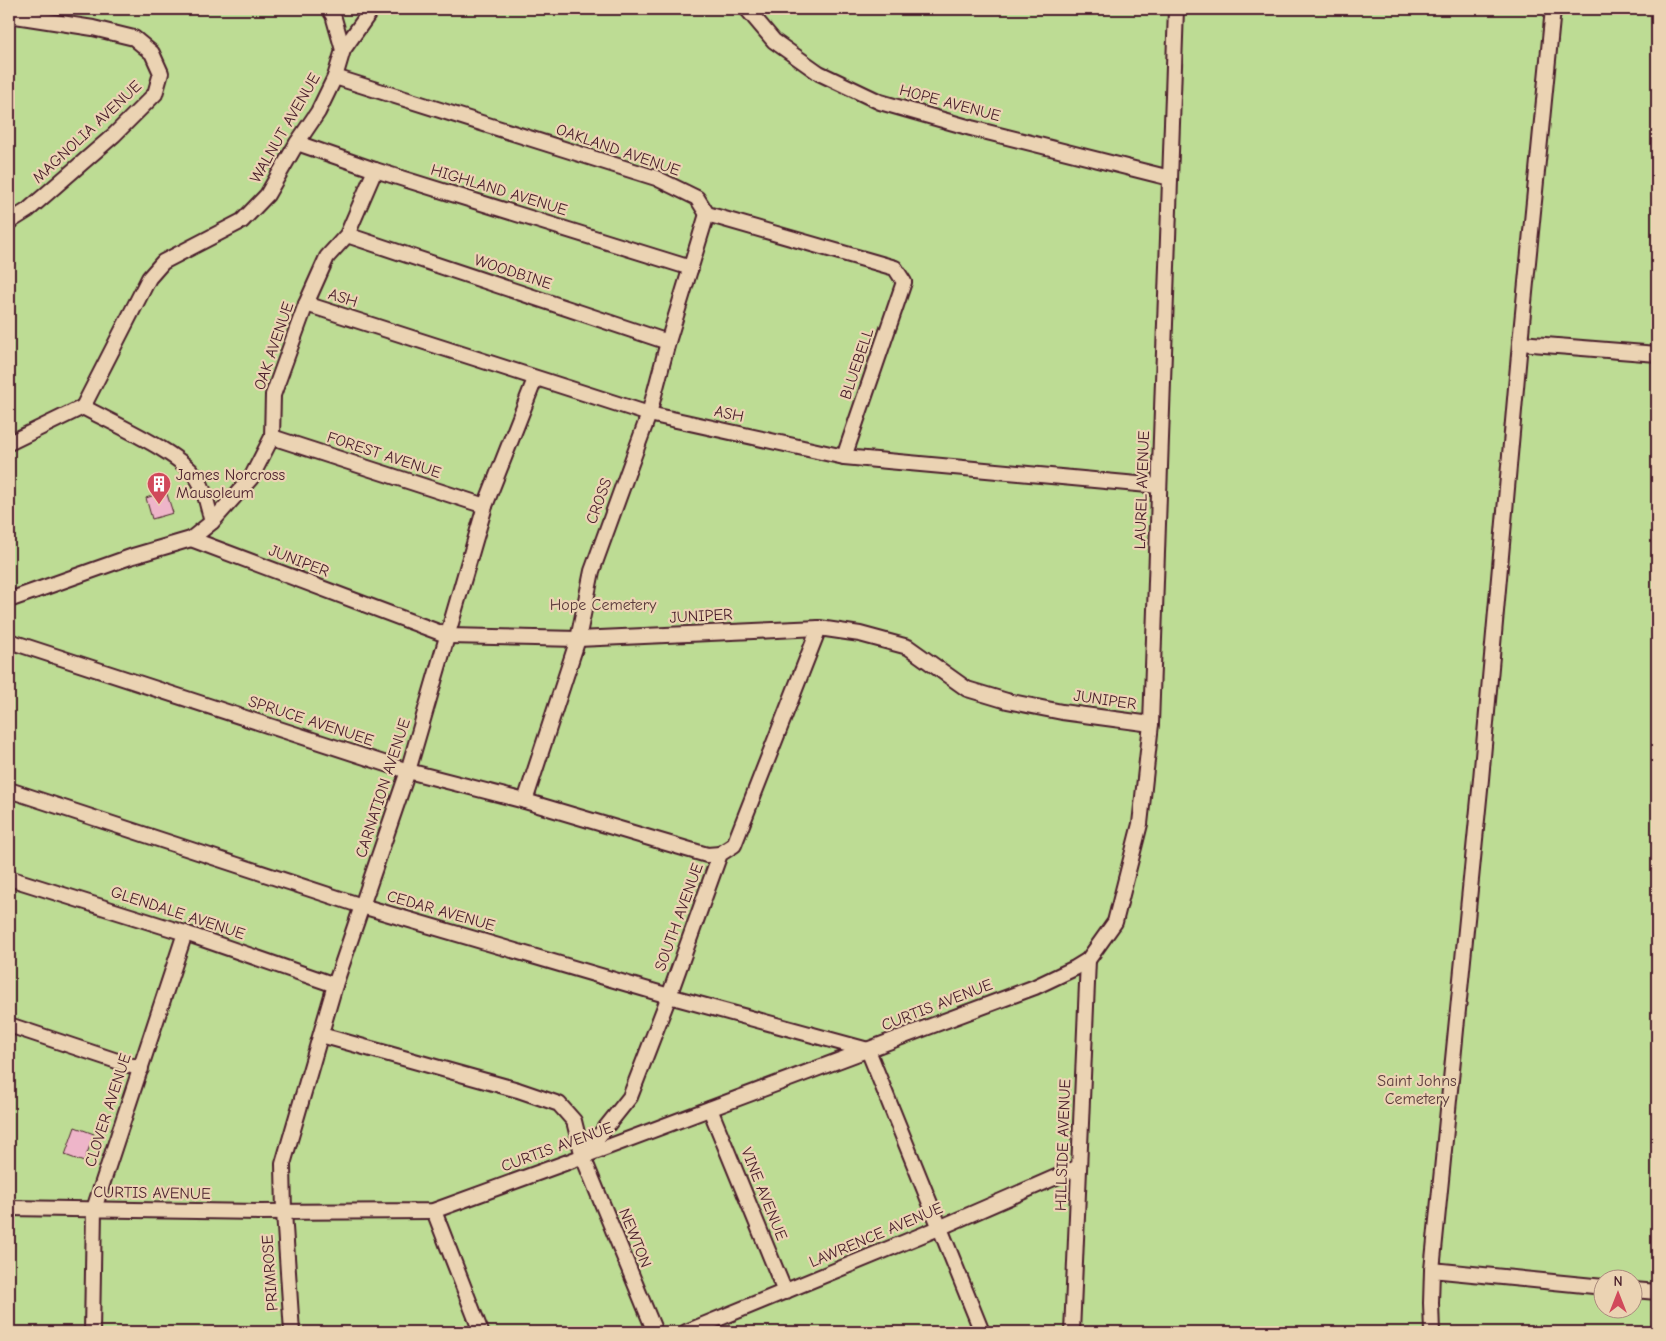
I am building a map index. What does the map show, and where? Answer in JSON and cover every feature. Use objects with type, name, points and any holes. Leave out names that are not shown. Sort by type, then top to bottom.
[{"type":"lane","points":[[329,9],[333,15],[343,50]]},
{"type":"lane","name":"WALNUT AVENUE","points":[[82,407],[148,278],[164,262],[242,221],[267,195],[297,143],[318,112],[335,77],[343,50],[372,9]]},
{"type":"lane","name":"HOPE AVENUE","points":[[747,9],[774,41],[804,63],[819,73],[880,102],[971,128],[1170,178]]},
{"type":"lane","name":"LAUREL AVENUE","points":[[1088,960],[1115,922],[1140,824],[1150,724],[1176,9]]},
{"type":"lane","points":[[1432,1332],[1432,1270],[1481,779],[1552,9]]},
{"type":"lane","name":"MAGNOLIA AVENUE","points":[[9,15],[94,28],[134,38],[152,53],[161,73],[156,94],[28,210],[9,222]]},
{"type":"lane","name":"OAKLAND AVENUE","points":[[335,77],[656,178],[697,198],[707,214]]},
{"type":"lane","name":"HIGHLAND AVENUE","points":[[297,143],[375,170],[691,268]]},
{"type":"lane","name":"OAK AVENUE","points":[[9,600],[133,556],[191,539],[212,522],[251,478],[272,437],[273,395],[306,304],[327,257],[347,235],[375,170]]},
{"type":"lane","name":"CROSS","points":[[525,801],[578,639],[592,571],[649,414],[668,342],[707,214]]},
{"type":"lane","name":"BLUEBELL","points":[[707,214],[895,268],[904,282],[844,457]]},
{"type":"lane","name":"WOODBINE","points":[[347,235],[668,342]]},
{"type":"lane","name":"ASH","points":[[306,304],[649,414],[844,457],[1159,486]]},
{"type":"lane","points":[[1520,343],[1657,354]]},
{"type":"lane","name":"CARNATION AVENUE","points":[[284,1212],[283,1164],[335,985],[408,771],[486,506],[535,379]]},
{"type":"lane","points":[[9,443],[82,407],[183,462],[199,482],[212,522]]},
{"type":"lane","name":"FOREST AVENUE","points":[[272,437],[486,506]]},
{"type":"lane","name":"JUNIPER","points":[[191,539],[449,636],[578,639],[819,628],[860,634],[908,647],[967,688],[1007,701],[1062,712],[1150,724]]},
{"type":"lane","name":"SOUTH AVENUE","points":[[583,1157],[630,1097],[720,854],[734,844],[819,628]]},
{"type":"lane","name":"SPRUCE AVENUEE","points":[[9,641],[408,771],[525,801],[707,855],[720,854]]},
{"type":"lane","name":"CEDAR AVENUE","points":[[9,790],[362,906],[669,996],[868,1050]]},
{"type":"lane","name":"GLENDALE AVENUE","points":[[9,878],[185,933],[335,985]]},
{"type":"lane","name":"CLOVER AVENUE","points":[[92,1332],[94,1209],[185,933]]},
{"type":"lane","name":"CURTIS AVENUE","points":[[9,1208],[284,1212],[434,1211],[1035,987],[1088,960]]},
{"type":"lane","name":"HILLSIDE AVENUE","points":[[1072,1332],[1088,960]]},
{"type":"lane","points":[[9,1025],[140,1069]]},
{"type":"lane","name":"NEWTON","points":[[321,1035],[518,1090],[559,1104],[574,1121],[583,1157],[655,1332]]},
{"type":"lane","points":[[868,1050],[982,1332]]},
{"type":"lane","name":"VINE AVENUE","points":[[710,1109],[785,1292]]},
{"type":"lane","name":"LAWRENCE AVENUE","points":[[686,1332],[939,1228],[1079,1167]]},
{"type":"lane","points":[[434,1211],[480,1332]]},
{"type":"lane","name":"PRIMROSE","points":[[284,1212],[292,1332]]},
{"type":"lane","points":[[1432,1270],[1594,1286]]},
{"type":"lane","points":[[1644,1291],[1657,1292]]},
{"type":"green space","name":"Hope Cemetery","points":[[9,9],[1657,9],[1657,1332],[9,1332]]},
{"type":"building","name":"James Norcross Mausoleum","points":[[166,491],[173,513],[152,519],[146,498]]},
{"type":"building","points":[[75,1127],[94,1134],[84,1162],[65,1155]]},
{"type":"place","name":"James Norcross Mausoleum","points":[[159,505]]},
{"type":"park label","name":"Saint Johns Cemetery","points":[[1417,1090]]}]
